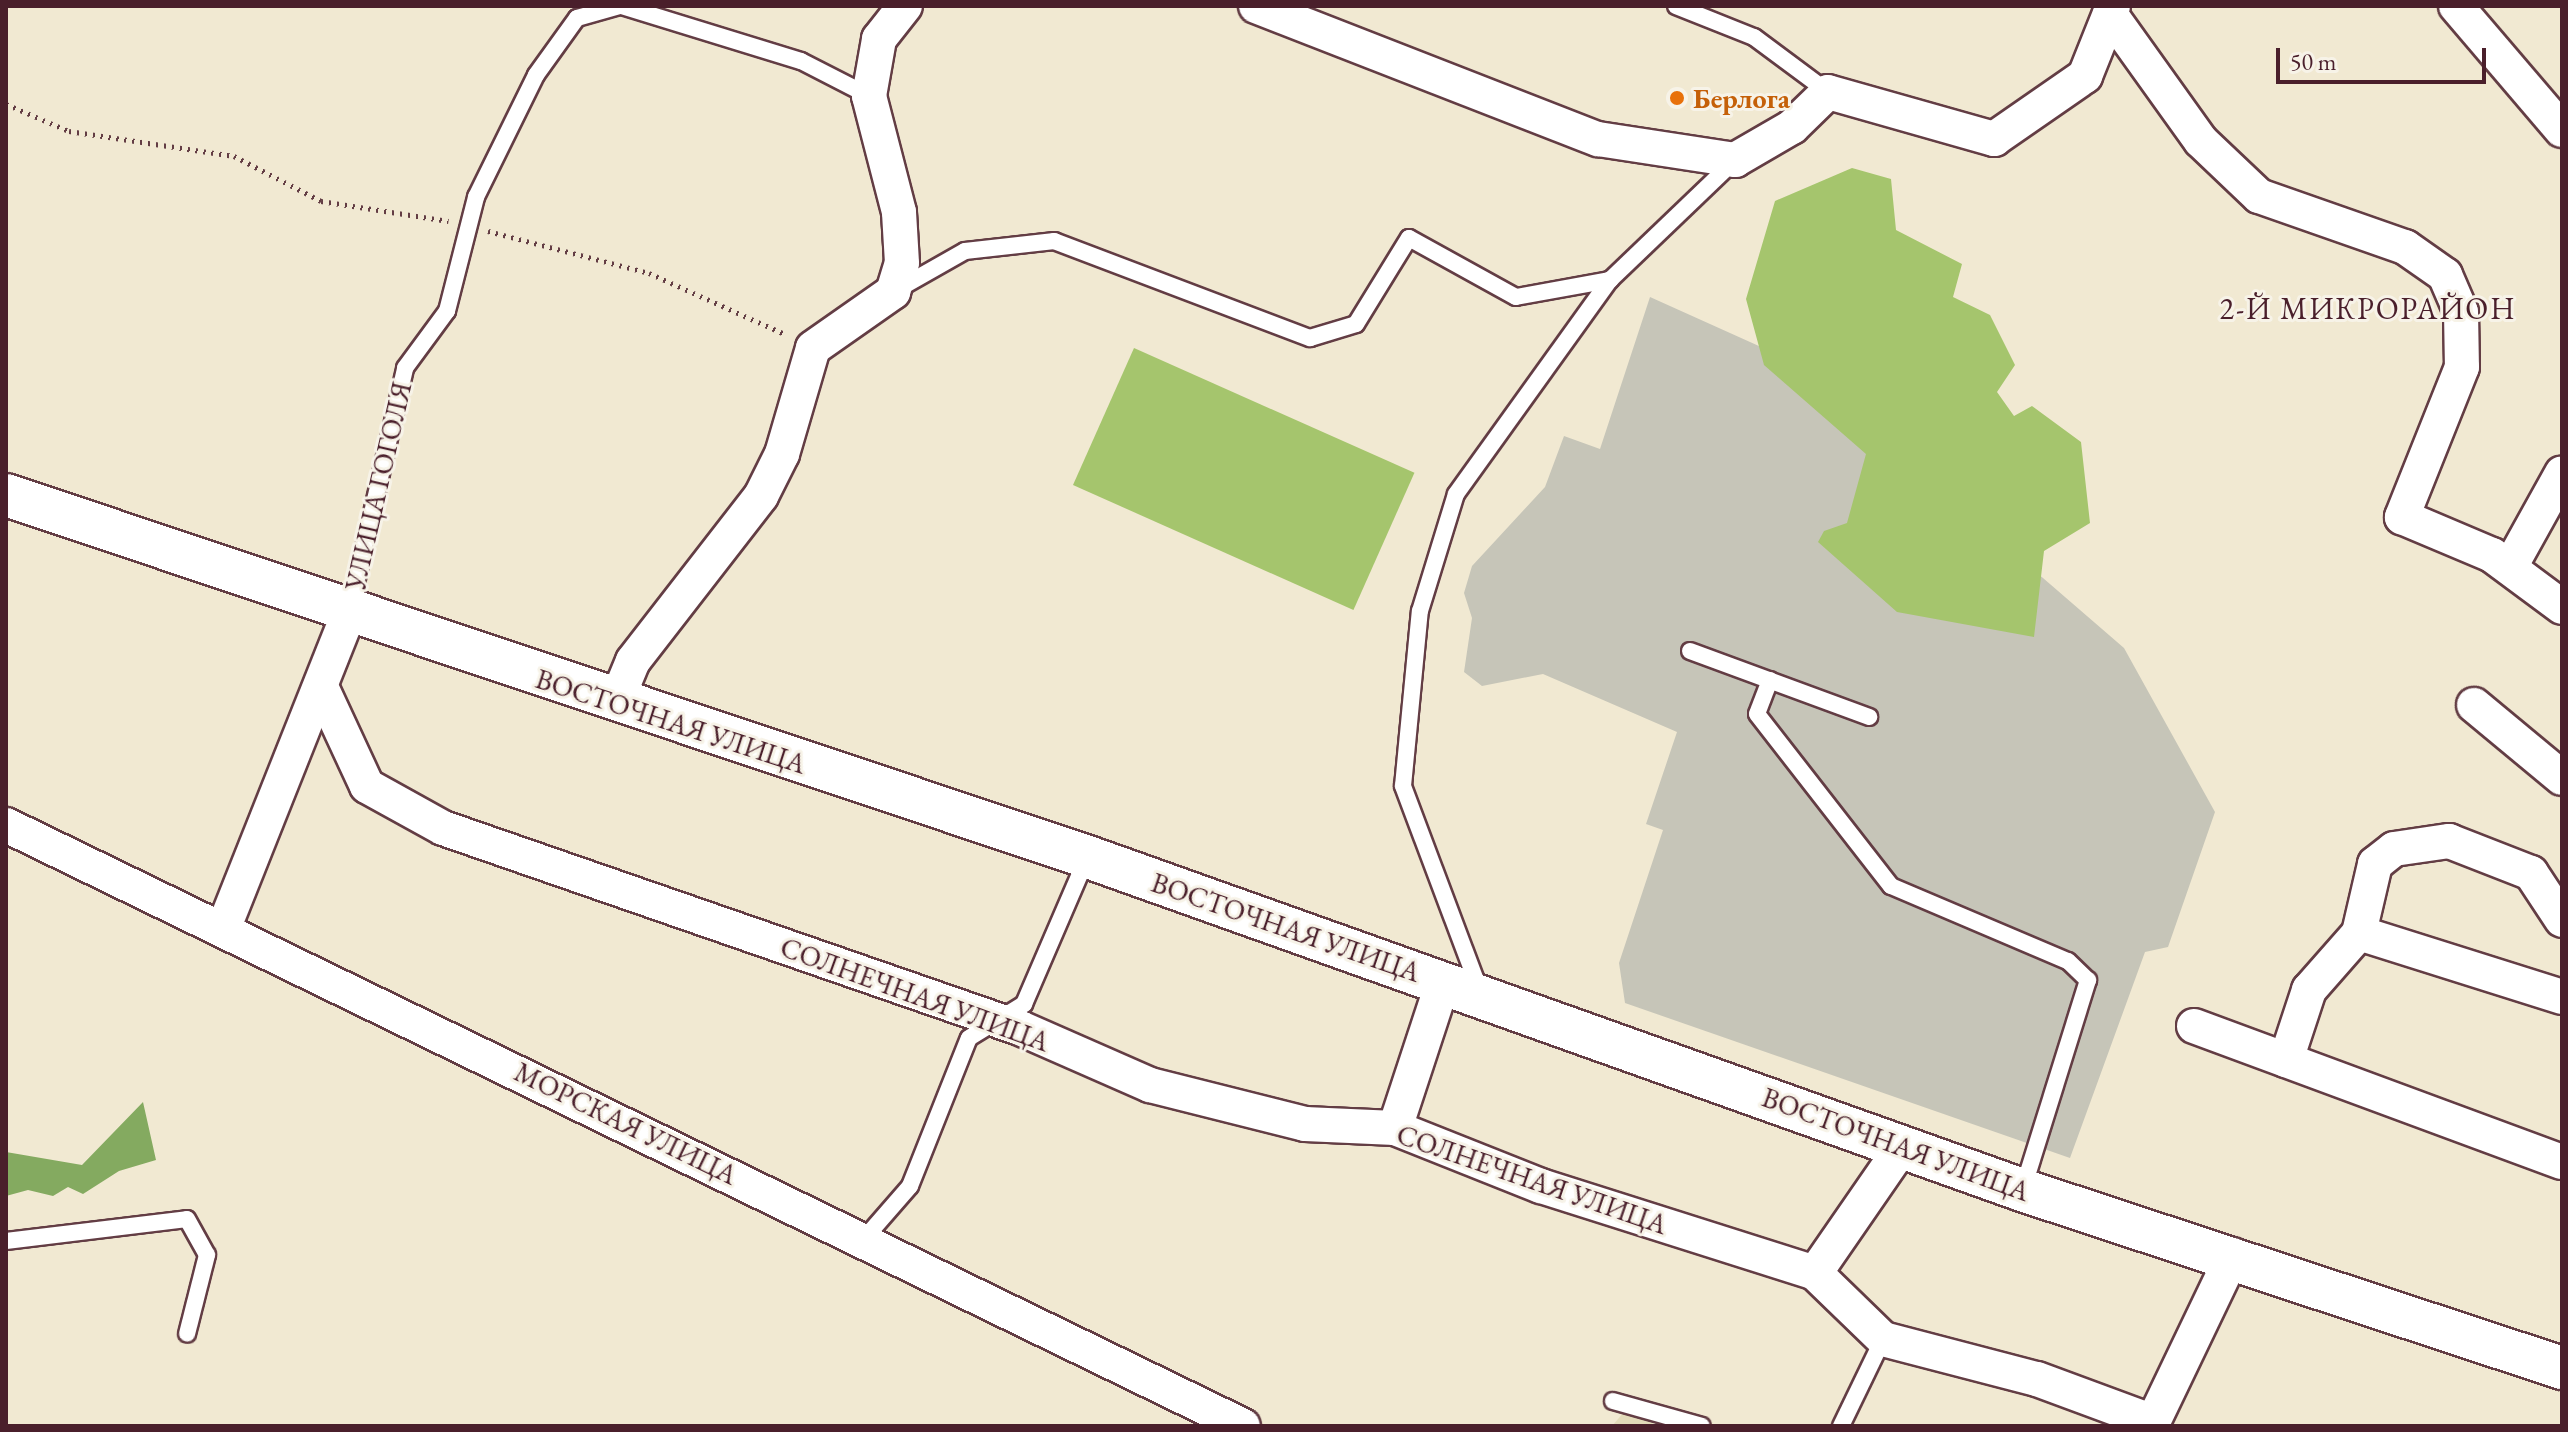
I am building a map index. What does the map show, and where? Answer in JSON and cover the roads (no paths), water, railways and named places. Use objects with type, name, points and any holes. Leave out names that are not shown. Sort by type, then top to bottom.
[{"type":"street","points":[[616,702],[633,661],[761,496],[813,348],[893,292],[902,263],[899,212],[869,96],[879,39],[905,6]]},
{"type":"street","points":[[1256,6],[1598,139],[1735,160],[1792,127],[1828,92],[1994,139],[2085,76],[2112,10]]},
{"type":"street","points":[[2456,6],[2562,130]]},
{"type":"street","points":[[2112,10],[2201,141],[2259,196],[2405,247],[2445,275],[2461,312],[2462,367],[2402,517],[2510,567],[2561,605]]},
{"type":"street","points":[[2510,567],[2562,473]]},
{"type":"street","name":"ВОСТОЧНАЯ УЛИЦА","points":[[6,495],[348,615],[1088,857],[2022,1190],[2233,1255],[2562,1368]]},
{"type":"street","name":"УЛИЦА ГОГОЛЯ","points":[[224,927],[322,689],[348,615]]},
{"type":"street","name":"СОЛНЕЧНАЯ УЛИЦА","points":[[322,689],[367,786],[443,828],[993,1019],[1150,1085],[1305,1124],[1395,1128],[1541,1186],[1815,1273],[1883,1339],[2037,1379],[2153,1422],[2233,1255]]},
{"type":"street","points":[[2474,705],[2562,778]]},
{"type":"street","name":"МОРСКАЯ УЛИЦА","points":[[6,825],[224,927],[1243,1426]]},
{"type":"street","points":[[2286,1060],[2309,990],[2359,933],[2375,864],[2394,849],[2449,841],[2531,873],[2562,920]]},
{"type":"street","points":[[2359,933],[2562,997]]},
{"type":"street","points":[[1395,1128],[1462,989]]},
{"type":"street","points":[[2194,1026],[2562,1162]]},
{"type":"street","points":[[1815,1273],[1902,1147]]},
{"type":"lane","name":"УЛИЦА ГОГОЛЯ","points":[[348,615],[405,368],[447,311],[469,225],[536,75],[577,18],[621,6]]},
{"type":"lane","points":[[621,6],[801,61],[869,96]]},
{"type":"lane","points":[[1676,6],[1754,37],[1828,92]]},
{"type":"lane","points":[[1462,989],[1403,786],[1420,611],[1456,494],[1610,280],[1735,160]]},
{"type":"lane","points":[[893,292],[965,251],[1054,241],[1310,338],[1356,324],[1409,238],[1516,297],[1610,280]]},
{"type":"lane","points":[[1690,651],[1869,717]]},
{"type":"lane","points":[[1770,680],[1757,714],[1891,886],[2068,961],[2088,980],[2022,1190]]},
{"type":"lane","points":[[864,1239],[910,1186],[945,1086],[969,1038],[993,1019],[1024,1004],[1088,857]]},
{"type":"lane","points":[[6,1241],[187,1219],[207,1255],[187,1334]]},
{"type":"lane","points":[[1841,1426],[1883,1339]]},
{"type":"lane","points":[[1613,1401],[1702,1426]]},
{"type":"place","name":"Берлога","points":[[1677,98]]},
{"type":"district","name":"2-Й МИКРОРАЙОН","points":[[2368,309]]}]
